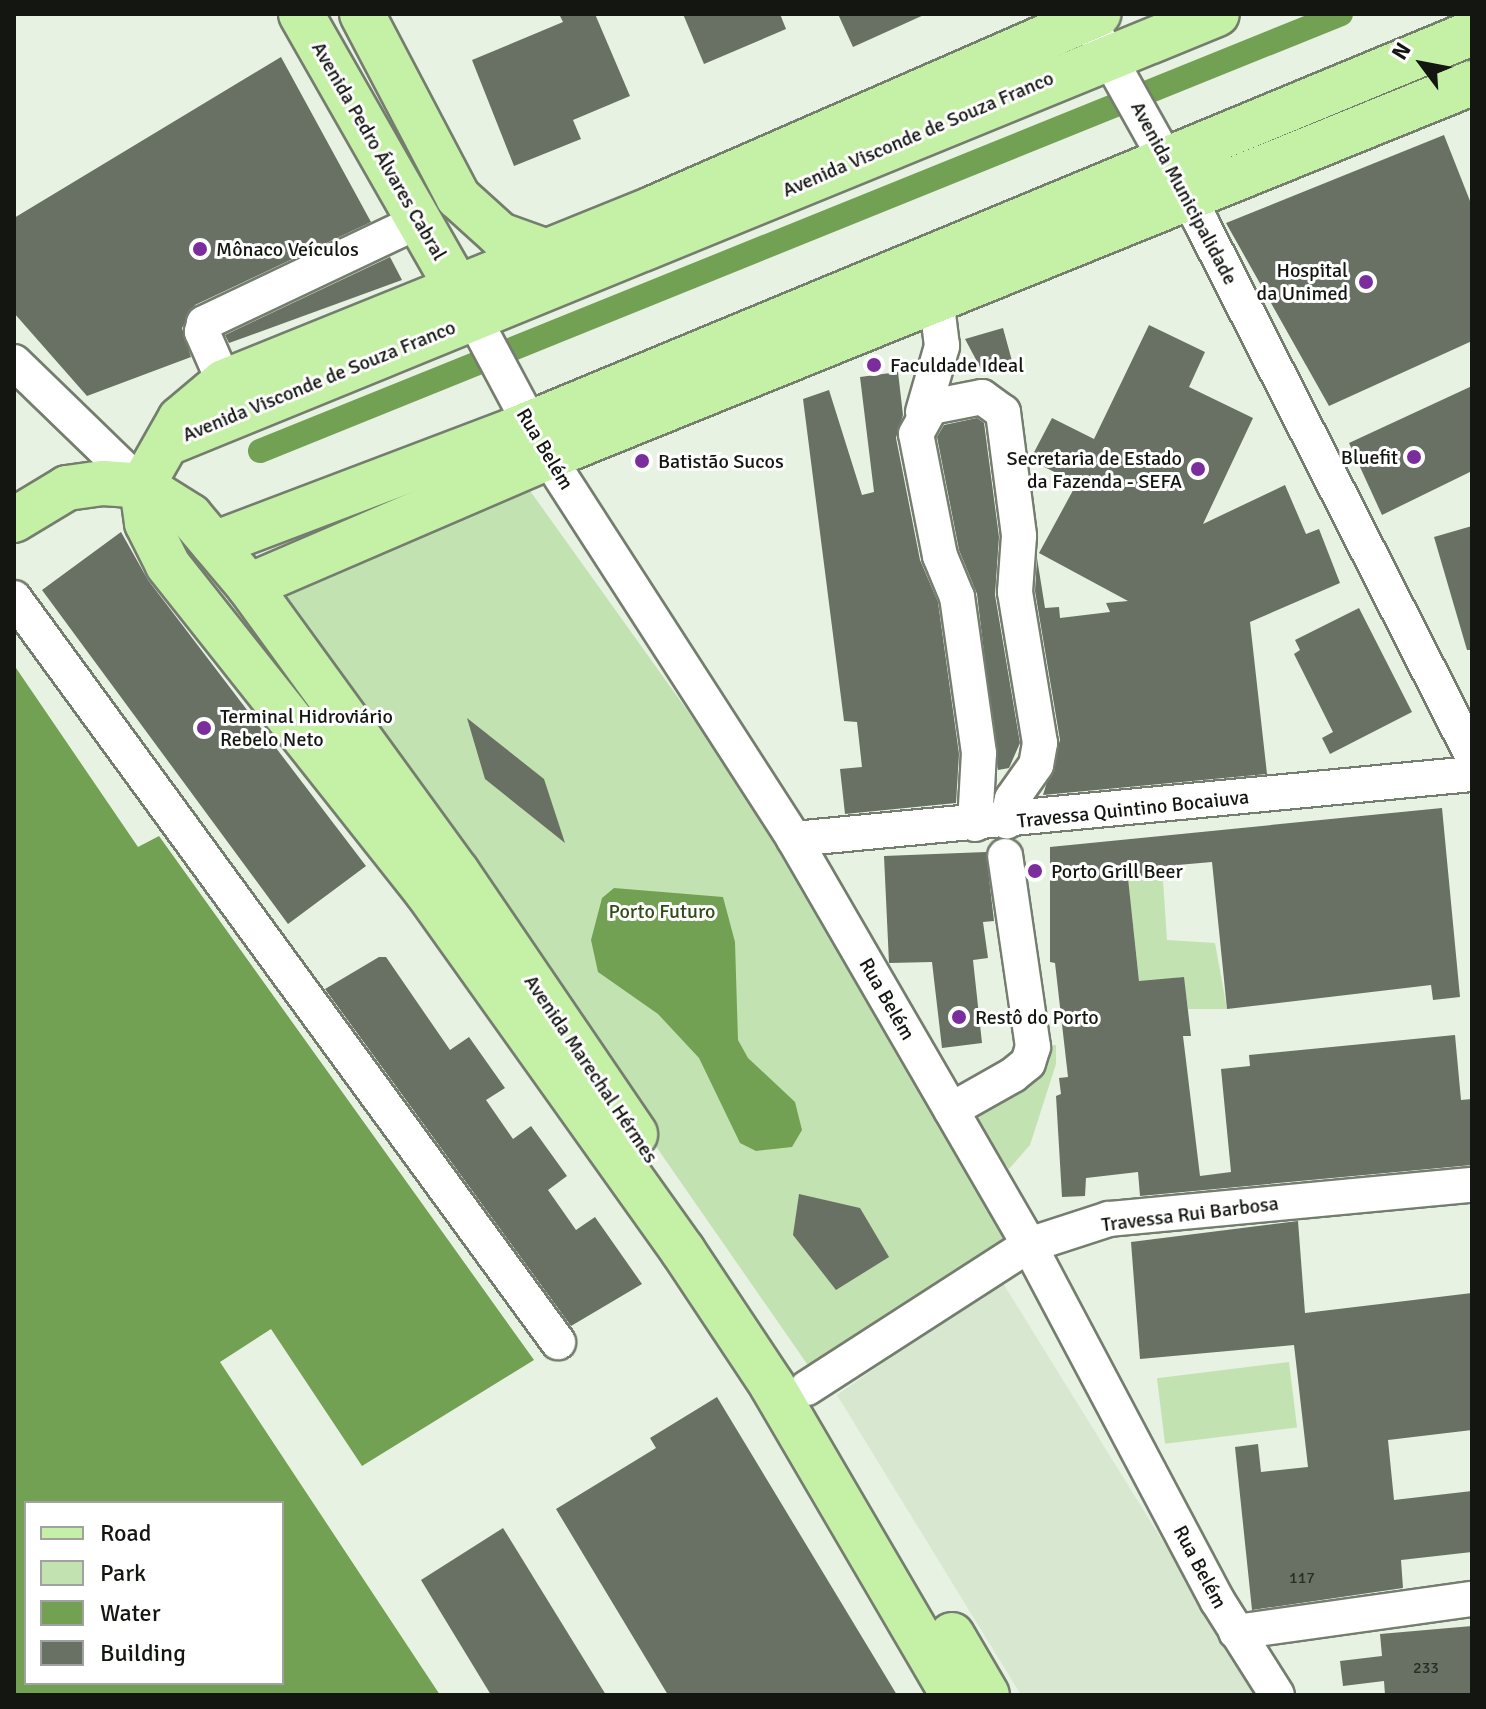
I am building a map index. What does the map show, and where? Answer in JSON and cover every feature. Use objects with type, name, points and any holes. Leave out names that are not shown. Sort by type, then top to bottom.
[{"type":"main road","name":"Avenida Pedro Álvares Cabral","points":[[301,14],[473,314]]},
{"type":"main road","points":[[362,14],[458,197],[493,231],[545,251]]},
{"type":"main road","name":"Avenida Visconde de Souza Franco","points":[[162,446],[180,419],[224,382],[473,314],[545,251],[864,113],[1098,35],[1217,14]]},
{"type":"main road","points":[[214,544],[529,423],[1158,145],[1472,33]]},
{"type":"main road","name":"Avenida Visconde de Souza Franco","points":[[162,446],[473,314],[776,193],[1098,35]]},
{"type":"main road","points":[[249,586],[529,423],[936,298],[1472,83]]},
{"type":"main road","points":[[776,193],[864,113]]},
{"type":"main road","points":[[14,520],[67,488],[142,486],[162,446]]},
{"type":"main road","name":"Avenida Marechal Hérmes","points":[[142,486],[190,516],[249,586],[772,1385],[953,1695]]},
{"type":"main road","name":"Avenida Marechal Hérmes","points":[[142,486],[147,523],[168,565],[442,882],[807,1388],[987,1695]]},
{"type":"street","name":"Avenida Municipalidade","points":[[1098,35],[1186,198],[1472,755]]},
{"type":"street","points":[[224,382],[202,332],[204,323],[421,220]]},
{"type":"street","points":[[936,298],[942,346],[916,434],[940,556],[957,597],[991,823]]},
{"type":"street","name":"Rua Belém","points":[[473,314],[529,423],[794,839],[1029,1245],[1236,1632],[1277,1695]]},
{"type":"street","name":"Avenida Marechal Hérmes","points":[[14,362],[142,486]]},
{"type":"street","points":[[923,412],[982,397],[1003,412],[1019,536],[1015,592],[1040,743],[1036,765],[991,823]]},
{"type":"street","points":[[14,598],[558,1342]]},
{"type":"street","name":"Travessa Quintino Bocaiuva","points":[[794,839],[991,823],[1472,774]]},
{"type":"street","points":[[951,1110],[1013,1075],[1028,1063],[1033,1047],[1005,856]]},
{"type":"street","name":"Travessa Rui Barbosa","points":[[807,1388],[1029,1245],[1109,1219],[1472,1185]]},
{"type":"street","points":[[1236,1632],[1472,1599]]},
{"type":"shaded area","points":[[1001,1280],[1258,1695],[1021,1695],[837,1395]]},
{"type":"green space","name":"Porto Futuro","points":[[523,481],[780,840],[1016,1246],[814,1374],[271,592]]},
{"type":"green space","points":[[1128,880],[1163,880],[1167,940],[1215,943],[1227,1009],[1188,1009],[1183,977],[1170,979],[1142,1006]]},
{"type":"green space","points":[[1056,1045],[1056,1064],[1030,1145],[1009,1169],[968,1114],[1038,1046]]},
{"type":"green space","points":[[1289,1362],[1297,1428],[1165,1444],[1157,1378]]},
{"type":"water","points":[[14,665],[138,847],[159,836],[534,1360],[362,1466],[271,1329],[220,1362],[440,1695],[14,1695]]},
{"type":"water","points":[[614,888],[723,897],[735,942],[738,1040],[748,1058],[795,1102],[802,1130],[792,1147],[756,1151],[740,1143],[699,1058],[658,1014],[598,972],[591,940],[602,898]]},
{"type":"building","points":[[559,14],[595,14],[630,96],[573,120],[581,139],[514,166],[472,60],[563,22]]},
{"type":"building","points":[[683,14],[780,14],[786,29],[704,64]]},
{"type":"building","points":[[838,14],[926,14],[853,47]]},
{"type":"building","name":"Mônaco Veículos","points":[[281,57],[371,222],[195,305],[182,328],[191,357],[87,396],[14,313],[14,218]]},
{"type":"building","name":"Hospital da Unimed","points":[[1444,135],[1472,206],[1472,341],[1329,406],[1226,223]]},
{"type":"building","points":[[390,257],[402,280],[229,343],[225,335]]},
{"type":"building","points":[[1149,325],[1205,352],[1189,387],[1253,418],[1203,524],[1285,485],[1306,534],[1319,529],[1340,583],[1250,622],[1267,774],[1043,795],[1060,740],[1035,591],[1037,558],[1045,608],[1059,607],[1060,618],[1110,612],[1106,603],[1128,601],[1039,553],[1077,483],[1030,460],[1052,418],[1094,439]]},
{"type":"building","points":[[1003,328],[1012,361],[981,369],[965,339]]},
{"type":"building","points":[[898,372],[903,415],[896,438],[920,560],[938,602],[959,754],[956,803],[845,814],[840,769],[862,767],[857,722],[844,721],[803,399],[829,390],[862,495],[874,492],[860,377]]},
{"type":"building","name":"Bluefit","points":[[1472,386],[1472,471],[1382,515],[1349,443]]},
{"type":"building","points":[[977,418],[984,423],[999,537],[995,595],[1020,743],[1009,768],[998,770],[977,594],[959,550],[937,437],[944,425]]},
{"type":"building","points":[[1472,526],[1472,650],[1467,650],[1434,537]]},
{"type":"building","name":"Terminal Hidroviário Rebelo Neto","points":[[121,532],[148,580],[366,866],[288,924],[42,590]]},
{"type":"building","points":[[1359,608],[1412,712],[1330,754],[1322,738],[1333,732],[1294,654],[1300,650],[1295,640]]},
{"type":"building","points":[[467,718],[544,779],[565,843],[485,779]]},
{"type":"building","points":[[1442,808],[1460,997],[1433,1000],[1431,985],[1227,1009],[1212,862],[1143,868],[1144,876],[1128,878],[1139,981],[1184,977],[1191,1036],[1183,1036],[1200,1176],[1231,1172],[1221,1069],[1250,1066],[1249,1055],[1455,1035],[1461,1100],[1472,1099],[1472,1165],[1140,1196],[1138,1172],[1086,1178],[1085,1196],[1062,1197],[1056,1096],[1061,1094],[1059,1078],[1068,1077],[1055,963],[1050,962],[1050,847]]},
{"type":"building","points":[[986,852],[994,921],[983,922],[988,958],[973,960],[982,1043],[942,1048],[932,962],[889,963],[884,856]]},
{"type":"building","points":[[379,957],[386,957],[450,1050],[469,1037],[505,1088],[486,1100],[513,1139],[531,1126],[567,1176],[548,1190],[576,1230],[595,1217],[642,1284],[571,1326],[325,989]]},
{"type":"building","points":[[799,1194],[860,1208],[889,1257],[836,1290],[793,1235]]},
{"type":"building","points":[[1298,1221],[1305,1313],[1472,1293],[1472,1430],[1388,1440],[1394,1500],[1472,1491],[1472,1552],[1401,1560],[1403,1588],[1252,1610],[1235,1447],[1258,1444],[1261,1472],[1308,1467],[1294,1345],[1140,1359],[1131,1242]]},
{"type":"building","points":[[717,1397],[897,1695],[668,1695],[556,1509],[656,1448],[650,1438]]},
{"type":"building","points":[[503,1528],[606,1695],[491,1695],[421,1580]]},
{"type":"building","points":[[1472,1626],[1472,1695],[1385,1695],[1384,1681],[1343,1686],[1340,1661],[1382,1656],[1380,1634]]},
{"type":"waterway","points":[[260,451],[1341,14]]},
{"type":"place","name":"Mônaco Veículos","points":[[200,249]]},
{"type":"place","name":"Hospital da Unimed","points":[[1366,282]]},
{"type":"place","name":"Faculdade Ideal","points":[[874,365]]},
{"type":"place","name":"Bluefit","points":[[1414,457]]},
{"type":"place","name":"Batistão Sucos","points":[[642,461]]},
{"type":"place","name":"Secretaria de Estado da Fazenda - SEFA","points":[[1198,469]]},
{"type":"place","name":"Terminal Hidroviário Rebelo Neto","points":[[204,728]]},
{"type":"place","name":"Porto Grill Beer","points":[[1035,871]]},
{"type":"place","name":"Restô do Porto","points":[[959,1017]]}]
